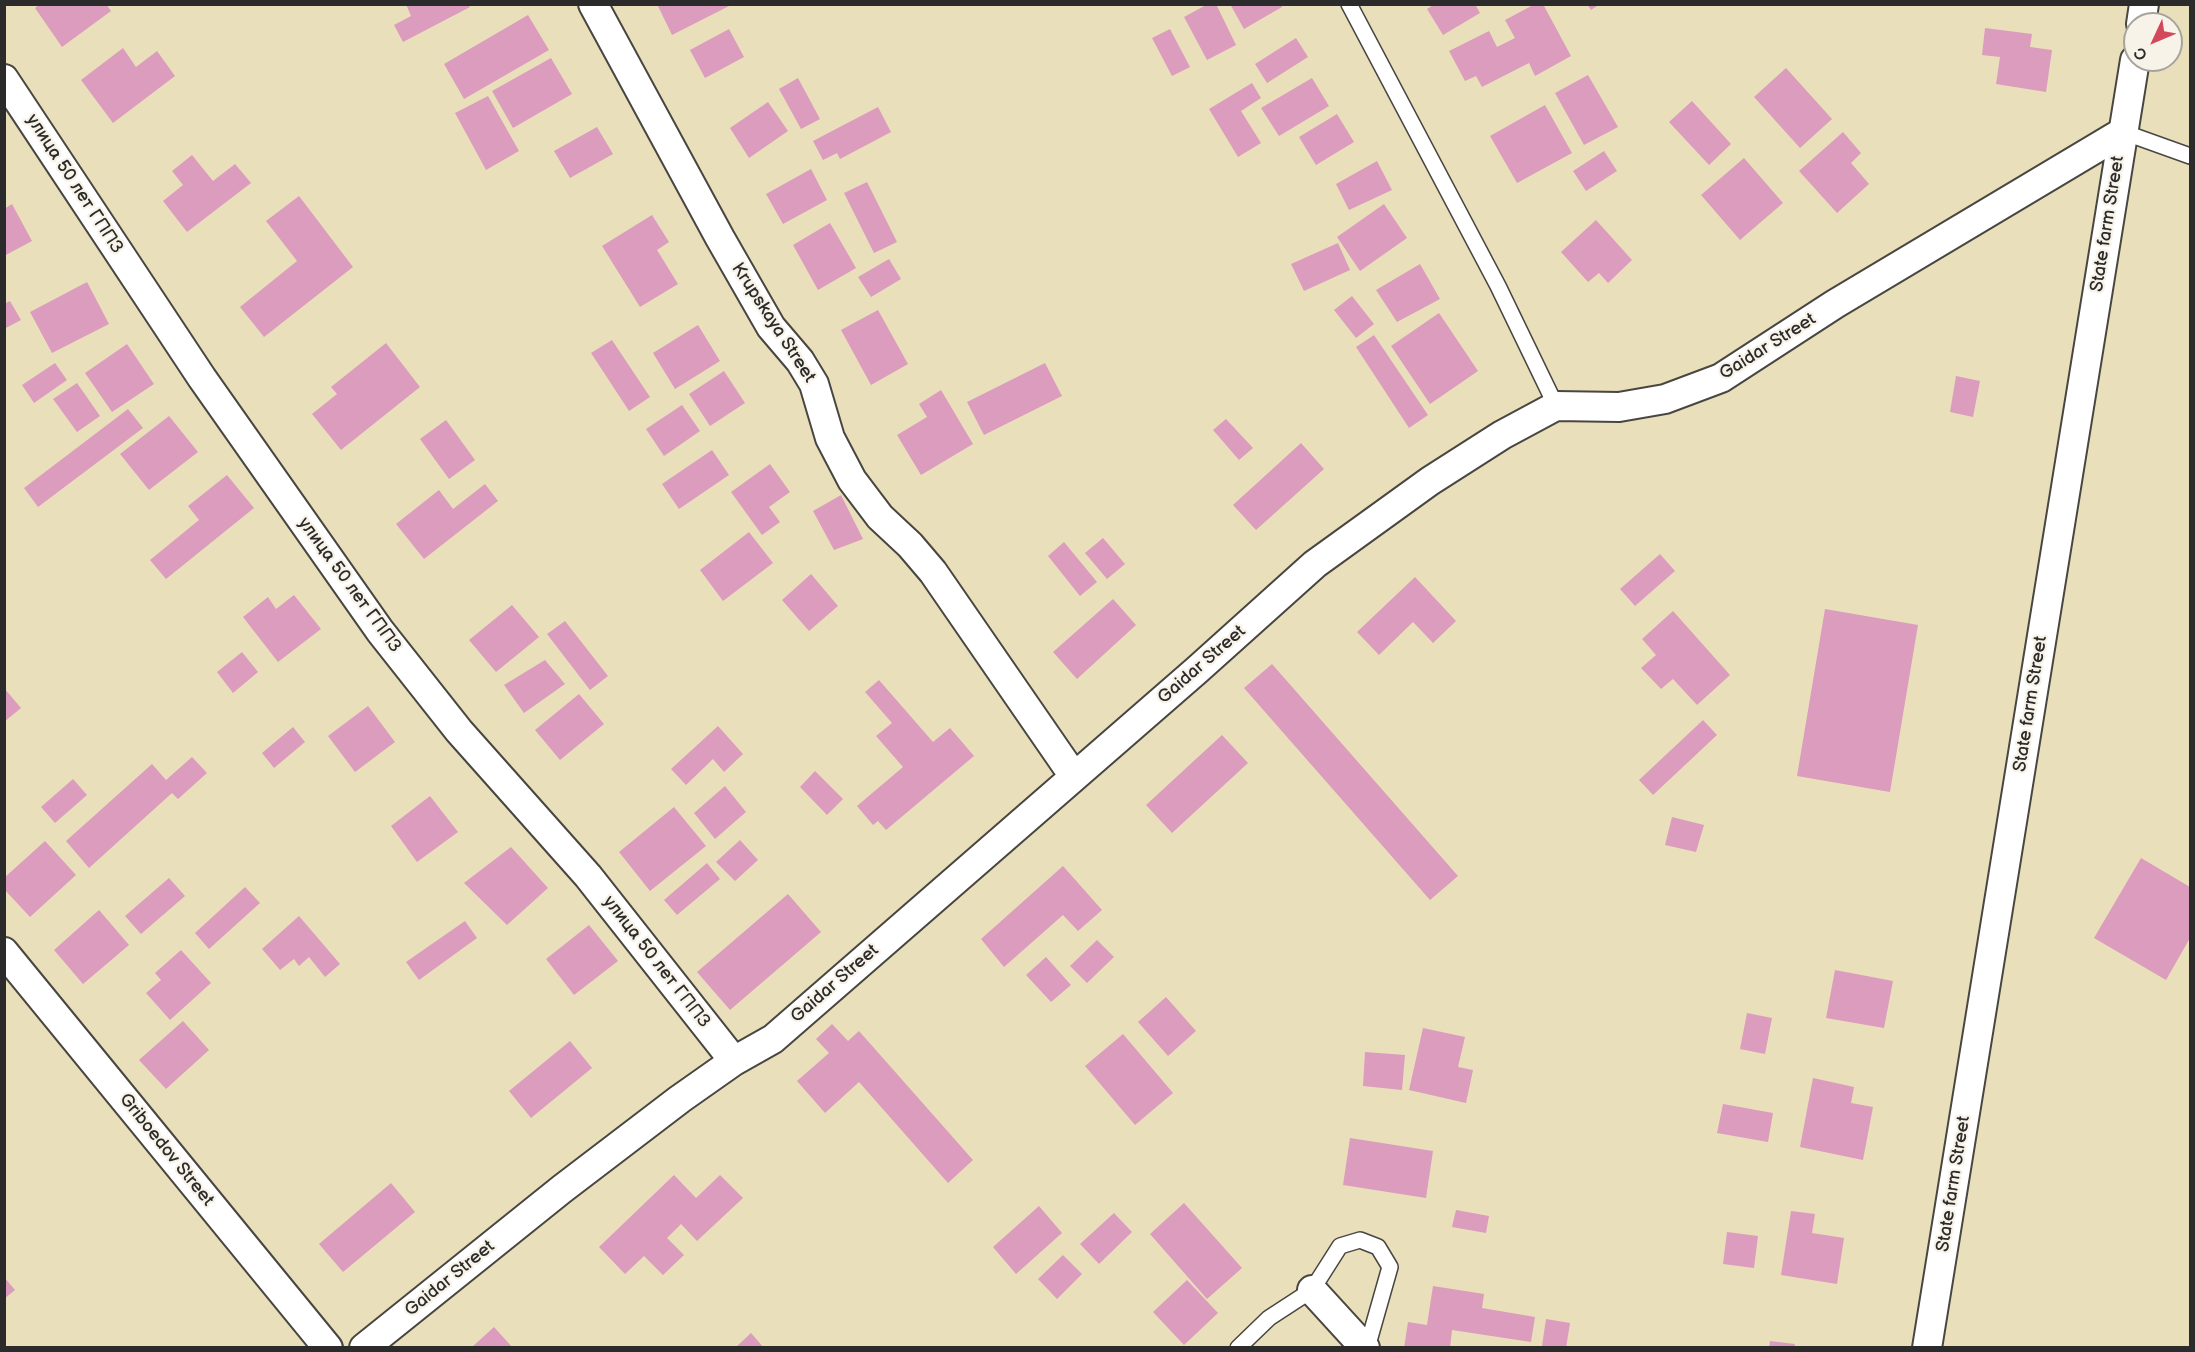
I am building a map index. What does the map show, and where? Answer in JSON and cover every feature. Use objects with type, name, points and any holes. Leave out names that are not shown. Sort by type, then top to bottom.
[{"type":"street","name":"Krupskaya Street","points":[[593,4],[771,327],[800,361],[814,384],[830,438],[852,480],[880,518],[910,545],[933,572],[1073,775]]},
{"type":"street","name":"State farm Street","points":[[1927,1347],[2133,72]]},
{"type":"street","name":"улица 50 лет ГППЗ","points":[[4,79],[202,378],[380,631],[459,731],[588,876],[734,1061]]},
{"type":"street","name":"Gaidar Street","points":[[364,1347],[571,1182],[680,1099],[734,1061],[772,1039],[1073,775],[1197,670],[1315,564],[1430,481],[1502,435],[1556,406],[1620,407],[1665,399],[1720,378],[1835,304],[2123,132]]},
{"type":"street","name":"Griboedov Street","points":[[4,952],[328,1347]]},
{"type":"street","points":[[1312,1290],[1366,1347]]},
{"type":"lane","points":[[1348,4],[1498,286],[1556,406]]},
{"type":"lane","points":[[2123,132],[2190,156]]},
{"type":"lane","points":[[1238,1347],[1269,1318],[1312,1290],[1340,1246],[1360,1240],[1378,1247],[1390,1267],[1366,1347]]},
{"type":"building","points":[[40,4],[106,4],[111,11],[62,47],[35,8]]},
{"type":"building","points":[[406,4],[468,4],[470,7],[403,42],[394,25],[411,16]]},
{"type":"building","points":[[657,4],[733,4],[672,35]]},
{"type":"building","points":[[1208,4],[1216,4],[1236,45],[1207,60],[1184,17]]},
{"type":"building","points":[[1230,4],[1281,4],[1282,7],[1244,29]]},
{"type":"building","points":[[1435,4],[1475,4],[1480,13],[1443,35],[1427,9]]},
{"type":"building","points":[[1535,4],[1543,4],[1571,56],[1535,76],[1529,63],[1482,87],[1476,76],[1465,81],[1449,51],[1489,31],[1497,47],[1515,38],[1505,20]]},
{"type":"building","points":[[1587,4],[1600,4],[1591,10]]},
{"type":"building","points":[[528,15],[549,50],[464,99],[444,64]]},
{"type":"building","points":[[1985,28],[2032,34],[2030,47],[2052,50],[2046,92],[1996,84],[2000,57],[1982,55]]},
{"type":"building","points":[[729,29],[744,57],[705,78],[690,50]]},
{"type":"building","points":[[1170,29],[1190,67],[1172,76],[1152,38]]},
{"type":"building","points":[[1296,38],[1308,57],[1267,83],[1255,64]]},
{"type":"building","points":[[123,48],[136,67],[157,51],[175,76],[113,123],[81,80]]},
{"type":"building","points":[[551,58],[572,94],[513,128],[492,91]]},
{"type":"building","points":[[1786,68],[1832,119],[1800,148],[1754,97]]},
{"type":"building","points":[[1588,75],[1618,127],[1584,145],[1555,93]]},
{"type":"building","points":[[798,78],[820,119],[801,129],[779,89]]},
{"type":"building","points":[[1312,78],[1329,106],[1279,136],[1261,108]]},
{"type":"building","points":[[1252,83],[1261,98],[1241,111],[1261,143],[1238,157],[1209,109]]},
{"type":"building","points":[[488,96],[519,151],[486,170],[455,113]]},
{"type":"building","points":[[1692,101],[1731,144],[1709,165],[1669,122]]},
{"type":"building","points":[[768,102],[788,131],[749,158],[730,128]]},
{"type":"building","points":[[1545,105],[1572,153],[1517,183],[1490,136]]},
{"type":"building","points":[[878,107],[891,132],[840,159],[837,153],[823,160],[813,141]]},
{"type":"building","points":[[1337,114],[1354,142],[1316,165],[1299,137]]},
{"type":"building","points":[[597,127],[613,154],[570,178],[554,151]]},
{"type":"building","points":[[1843,132],[1861,153],[1851,163],[1869,184],[1837,213],[1799,171]]},
{"type":"building","points":[[1604,151],[1617,171],[1586,191],[1573,171]]},
{"type":"building","points":[[192,155],[213,181],[235,164],[251,183],[187,232],[163,201],[183,185],[172,171]]},
{"type":"building","points":[[1744,158],[1783,203],[1740,240],[1701,195]]},
{"type":"building","points":[[1377,161],[1392,190],[1349,210],[1336,184]]},
{"type":"building","points":[[811,169],[827,200],[783,224],[766,194]]},
{"type":"building","points":[[867,182],[897,242],[874,253],[844,193]]},
{"type":"building","points":[[299,196],[353,267],[264,337],[240,307],[297,261],[266,221]]},
{"type":"building","points":[[12,204],[32,241],[4,256],[4,209]]},
{"type":"building","points":[[1384,204],[1407,238],[1360,271],[1337,237]]},
{"type":"building","points":[[652,215],[669,242],[657,250],[678,284],[640,307],[602,246]]},
{"type":"building","points":[[1596,220],[1632,260],[1608,283],[1599,273],[1588,282],[1561,252]]},
{"type":"building","points":[[830,223],[856,268],[818,290],[793,245]]},
{"type":"building","points":[[1338,243],[1350,270],[1304,291],[1291,264]]},
{"type":"building","points":[[889,259],[901,279],[871,297],[858,277]]},
{"type":"building","points":[[1420,264],[1440,299],[1397,322],[1376,290]]},
{"type":"building","points":[[87,282],[109,324],[52,353],[30,312]]},
{"type":"building","points":[[1352,296],[1374,324],[1356,338],[1334,310]]},
{"type":"building","points":[[10,301],[21,320],[4,329],[4,304]]},
{"type":"building","points":[[878,310],[908,364],[871,385],[841,330]]},
{"type":"building","points":[[1439,313],[1478,371],[1430,404],[1391,346]]},
{"type":"building","points":[[698,325],[720,361],[675,389],[653,353]]},
{"type":"building","points":[[1374,335],[1428,415],[1409,428],[1356,347]]},
{"type":"building","points":[[612,340],[650,397],[629,411],[591,353]]},
{"type":"building","points":[[386,343],[420,387],[341,450],[312,414],[337,394],[331,387]]},
{"type":"building","points":[[127,344],[154,384],[112,412],[85,373]]},
{"type":"building","points":[[55,363],[67,380],[34,403],[22,385]]},
{"type":"building","points":[[1045,363],[1062,396],[984,435],[967,402]]},
{"type":"building","points":[[724,371],[745,403],[710,426],[689,394]]},
{"type":"building","points":[[1956,376],[1980,381],[1973,417],[1950,412]]},
{"type":"building","points":[[77,383],[100,416],[77,432],[53,399]]},
{"type":"building","points":[[941,390],[973,444],[921,475],[897,435],[927,417],[919,404]]},
{"type":"building","points":[[682,405],[700,431],[664,456],[646,429]]},
{"type":"building","points":[[128,409],[143,428],[38,507],[24,488]]},
{"type":"building","points":[[169,416],[198,452],[149,490],[120,454]]},
{"type":"building","points":[[1226,419],[1253,448],[1239,460],[1213,430]]},
{"type":"building","points":[[446,420],[475,460],[449,479],[420,439]]},
{"type":"building","points":[[1301,443],[1324,469],[1256,530],[1233,505]]},
{"type":"building","points":[[712,450],[729,475],[679,509],[662,484]]},
{"type":"building","points":[[770,464],[790,492],[769,507],[780,522],[762,535],[731,492]]},
{"type":"building","points":[[227,475],[254,508],[166,579],[150,560],[199,520],[188,506]]},
{"type":"building","points":[[485,484],[498,501],[424,559],[396,524],[439,490],[453,509]]},
{"type":"building","points":[[841,495],[863,539],[834,550],[813,511]]},
{"type":"building","points":[[749,532],[773,563],[723,601],[700,570]]},
{"type":"building","points":[[1103,538],[1125,564],[1107,579],[1085,553]]},
{"type":"building","points":[[1064,542],[1097,582],[1080,596],[1048,556]]},
{"type":"building","points":[[1660,554],[1675,571],[1635,606],[1620,589]]},
{"type":"building","points":[[811,574],[838,606],[809,631],[782,600]]},
{"type":"building","points":[[1415,577],[1456,621],[1433,643],[1413,622],[1379,655],[1357,632]]},
{"type":"building","points":[[294,595],[321,629],[278,662],[243,617],[268,597],[276,609]]},
{"type":"building","points":[[1113,599],[1136,625],[1077,679],[1053,652]]},
{"type":"building","points":[[512,605],[539,637],[496,672],[469,640]]},
{"type":"building","points":[[1825,609],[1918,625],[1890,792],[1797,776]]},
{"type":"building","points":[[1673,611],[1730,675],[1697,705],[1673,679],[1661,689],[1641,668],[1656,655],[1642,639]]},
{"type":"building","points":[[565,621],[608,676],[590,690],[547,634]]},
{"type":"building","points":[[242,652],[258,672],[233,693],[217,672]]},
{"type":"building","points":[[545,660],[565,684],[524,713],[504,685]]},
{"type":"building","points":[[1272,664],[1458,876],[1430,900],[1244,688]]},
{"type":"building","points":[[879,680],[933,742],[950,728],[974,756],[886,830],[878,821],[873,825],[857,806],[903,767],[876,736],[892,723],[865,692]]},
{"type":"building","points":[[4,688],[21,708],[4,722]]},
{"type":"building","points":[[579,694],[604,724],[560,760],[535,730]]},
{"type":"building","points":[[368,706],[395,742],[355,772],[328,736]]},
{"type":"building","points":[[1703,720],[1717,735],[1653,795],[1639,780]]},
{"type":"building","points":[[718,726],[743,754],[724,772],[713,759],[686,785],[671,769]]},
{"type":"building","points":[[293,727],[305,742],[274,768],[262,753]]},
{"type":"building","points":[[1222,735],[1248,763],[1172,833],[1146,805]]},
{"type":"building","points":[[192,757],[207,773],[178,799],[172,793],[89,868],[66,841],[152,764],[166,780]]},
{"type":"building","points":[[815,771],[843,799],[827,815],[800,787]]},
{"type":"building","points":[[73,779],[87,795],[55,823],[41,807]]},
{"type":"building","points":[[725,786],[746,812],[715,839],[694,813]]},
{"type":"building","points":[[430,796],[458,832],[417,862],[391,826]]},
{"type":"building","points":[[674,807],[706,846],[650,891],[619,852]]},
{"type":"building","points":[[1672,817],[1704,825],[1696,852],[1665,845]]},
{"type":"building","points":[[740,840],[758,860],[735,881],[716,862]]},
{"type":"building","points":[[45,841],[76,875],[30,917],[4,889],[4,878]]},
{"type":"building","points":[[511,847],[548,888],[507,925],[464,883]]},
{"type":"building","points":[[2141,858],[2190,887],[2190,938],[2166,980],[2094,938]]},
{"type":"building","points":[[707,863],[720,879],[677,915],[664,900]]},
{"type":"building","points":[[1063,866],[1102,910],[1078,931],[1063,915],[1004,967],[981,939]]},
{"type":"building","points":[[169,878],[185,896],[141,934],[125,916]]},
{"type":"building","points":[[245,887],[260,903],[209,949],[195,933]]},
{"type":"building","points":[[788,894],[821,932],[730,1010],[697,972]]},
{"type":"building","points":[[99,910],[129,945],[83,984],[54,950]]},
{"type":"building","points":[[299,916],[340,964],[325,977],[309,957],[299,966],[294,959],[280,970],[262,949]]},
{"type":"building","points":[[465,921],[477,938],[419,980],[406,962]]},
{"type":"building","points":[[589,925],[618,961],[574,995],[546,959]]},
{"type":"building","points":[[1097,940],[1114,957],[1087,983],[1070,966]]},
{"type":"building","points":[[181,950],[211,983],[170,1020],[146,993],[161,980],[155,973]]},
{"type":"building","points":[[1046,957],[1071,985],[1051,1002],[1026,975]]},
{"type":"building","points":[[1835,970],[1893,981],[1884,1028],[1826,1018]]},
{"type":"building","points":[[1166,997],[1196,1031],[1168,1056],[1138,1022]]},
{"type":"building","points":[[1747,1013],[1772,1018],[1765,1054],[1740,1049]]},
{"type":"building","points":[[183,1021],[209,1050],[166,1089],[139,1060]]},
{"type":"building","points":[[832,1024],[848,1041],[859,1031],[973,1160],[948,1183],[859,1082],[825,1113],[797,1081],[829,1053],[816,1039]]},
{"type":"building","points":[[1423,1028],[1465,1037],[1458,1067],[1473,1070],[1466,1103],[1409,1090]]},
{"type":"building","points":[[1123,1034],[1173,1093],[1135,1125],[1085,1066]]},
{"type":"building","points":[[570,1041],[592,1068],[531,1118],[509,1091]]},
{"type":"building","points":[[1365,1052],[1405,1055],[1402,1090],[1363,1086]]},
{"type":"building","points":[[1813,1078],[1854,1087],[1851,1103],[1873,1107],[1863,1160],[1800,1147]]},
{"type":"building","points":[[1723,1104],[1773,1113],[1768,1142],[1717,1133]]},
{"type":"building","points":[[1350,1138],[1433,1151],[1426,1198],[1343,1185]]},
{"type":"building","points":[[674,1175],[696,1198],[720,1175],[743,1198],[697,1241],[681,1224],[667,1238],[684,1255],[663,1275],[644,1256],[625,1274],[599,1247]]},
{"type":"building","points":[[391,1183],[415,1212],[343,1272],[319,1244]]},
{"type":"building","points":[[1184,1203],[1242,1268],[1207,1299],[1150,1234]]},
{"type":"building","points":[[1039,1206],[1062,1233],[1016,1274],[993,1247]]},
{"type":"building","points":[[1456,1210],[1489,1216],[1486,1233],[1452,1227]]},
{"type":"building","points":[[1791,1211],[1815,1214],[1812,1233],[1844,1238],[1837,1284],[1781,1275]]},
{"type":"building","points":[[1114,1213],[1132,1232],[1099,1264],[1080,1244]]},
{"type":"building","points":[[1727,1232],[1758,1236],[1754,1268],[1723,1264]]},
{"type":"building","points":[[1063,1255],[1082,1274],[1057,1299],[1038,1279]]},
{"type":"building","points":[[4,1277],[15,1290],[4,1299]]},
{"type":"building","points":[[1187,1280],[1218,1313],[1184,1345],[1153,1312]]},
{"type":"building","points":[[1433,1286],[1484,1294],[1482,1308],[1535,1317],[1531,1342],[1452,1330],[1450,1348],[1404,1348],[1408,1322],[1427,1325]]},
{"type":"building","points":[[1546,1319],[1570,1323],[1566,1348],[1542,1346]]},
{"type":"building","points":[[494,1327],[513,1348],[471,1348]]},
{"type":"building","points":[[751,1333],[764,1348],[735,1348]]},
{"type":"building","points":[[1770,1341],[1795,1344],[1794,1348],[1769,1348]]}]
